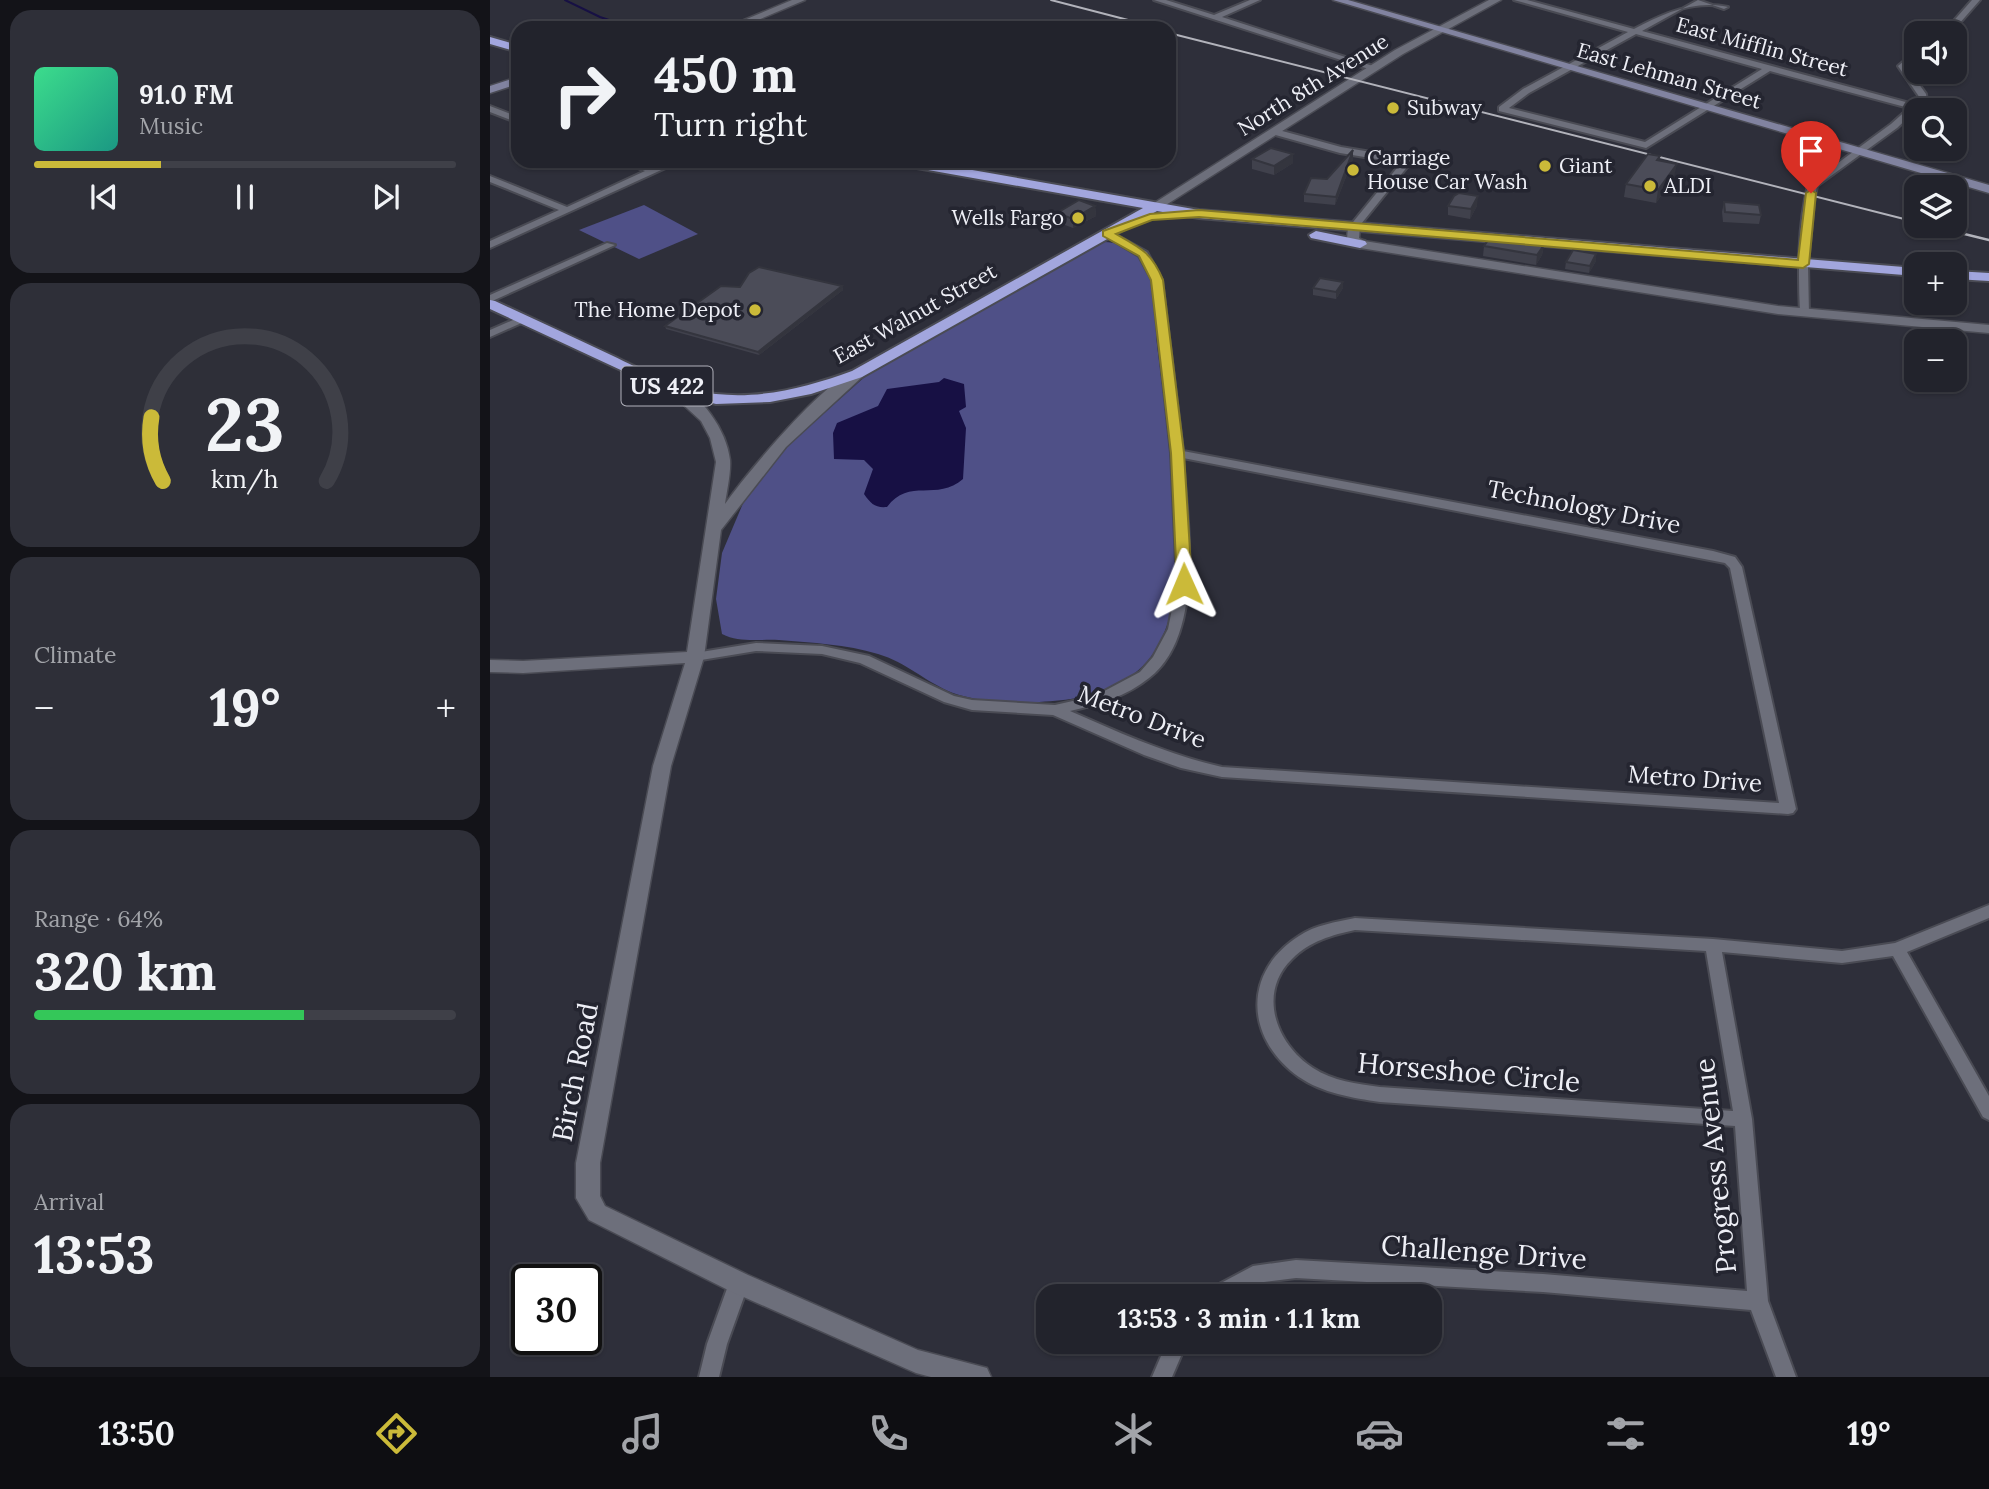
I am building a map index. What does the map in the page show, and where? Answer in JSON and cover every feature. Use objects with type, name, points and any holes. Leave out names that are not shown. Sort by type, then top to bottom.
[{"type":"highway","points":[[490,40],[511,47]]},
{"type":"highway","name":"US 422","points":[[937,168],[1199,214],[1904,271]]},
{"type":"highway","name":"East Walnut Street","points":[[490,301],[522,319],[672,388],[715,398],[762,398],[800,393],[857,374],[1154,207]]},
{"type":"highway","name":"US 422","points":[[1122,226],[1150,217],[1199,214]]},
{"type":"highway","points":[[1219,215],[1360,244]]},
{"type":"highway","points":[[1967,276],[1989,277]]},
{"type":"main road","name":"East Lehman Street","points":[[1339,0],[1989,189]]},
{"type":"main road","points":[[490,89],[511,82]]},
{"type":"street","points":[[748,21],[800,0]]},
{"type":"street","points":[[1158,0],[1374,68]]},
{"type":"street","points":[[1216,17],[1256,0]]},
{"type":"street","name":"North 8th Avenue","points":[[1154,207],[1438,29],[1496,0]]},
{"type":"street","name":"East Mifflin Street","points":[[1518,0],[1904,104]]},
{"type":"street","points":[[1694,0],[1526,91],[1502,110],[1646,145],[1770,67]]},
{"type":"street","points":[[1701,0],[1724,7]]},
{"type":"street","points":[[1958,21],[1976,0]]},
{"type":"street","points":[[1914,84],[1924,98]]},
{"type":"street","points":[[494,111],[511,117]]},
{"type":"street","points":[[1805,313],[1803,264],[1808,201],[1813,185],[1904,117]]},
{"type":"street","points":[[1275,132],[1347,152],[1407,161],[1354,227],[1353,239],[1360,244],[1651,292],[1805,313],[1989,329]]},
{"type":"street","points":[[645,168],[653,171]]},
{"type":"street","points":[[490,245],[660,168]]},
{"type":"street","points":[[490,179],[566,210]]},
{"type":"street","points":[[1055,710],[1086,704],[1132,684],[1145,675],[1159,659],[1175,629],[1184,584],[1177,453],[1157,280],[1151,264],[1143,254],[1107,233]]},
{"type":"street","points":[[490,301],[610,245]]},
{"type":"street","points":[[490,334],[522,319]]},
{"type":"street","name":"Birch Road","points":[[713,532],[770,453],[808,415],[857,374]]},
{"type":"street","name":"Birch Road","points":[[672,388],[694,402],[713,426],[720,443],[723,462],[695,657],[662,766],[588,1163],[588,1198],[597,1213],[738,1283],[916,1361],[978,1377]]},
{"type":"street","name":"Technology Drive","points":[[1177,453],[1701,552],[1730,560],[1736,567],[1788,809]]},
{"type":"street","name":"Metro Drive","points":[[490,666],[523,667],[695,657],[756,647],[822,650],[864,659],[949,699],[972,705],[1055,710],[1149,751],[1186,764],[1222,772],[1788,809]]},
{"type":"street","points":[[1713,944],[1842,957],[1897,949],[1989,911]]},
{"type":"street","name":"Horseshoe Circle","points":[[1713,944],[1355,924],[1305,940],[1286,955],[1273,971],[1263,1000],[1268,1023],[1280,1050],[1308,1073],[1349,1090],[1584,1110],[1743,1119]]},
{"type":"street","name":"Progress Avenue","points":[[1713,944],[1743,1119],[1758,1301],[1786,1377]]},
{"type":"street","points":[[1897,949],[1989,1112]]},
{"type":"street","name":"Challenge Drive","points":[[1237,1284],[1253,1275],[1296,1269],[1543,1283],[1758,1301]]},
{"type":"street","points":[[709,1377],[738,1283]]},
{"type":"street","points":[[1162,1377],[1172,1354]]},
{"type":"shaded area","points":[[644,205],[698,234],[639,259],[579,230]]},
{"type":"shaded area","points":[[1102,242],[1125,247],[1137,256],[1147,268],[1154,301],[1172,484],[1176,590],[1162,638],[1148,661],[1127,678],[1099,692],[1067,699],[1005,702],[953,693],[898,662],[866,651],[816,643],[742,640],[722,634],[716,599],[722,553],[744,501],[776,456],[868,374]]},
{"type":"shaded area","points":[[944,378],[964,384],[966,407],[959,411],[966,428],[963,479],[943,489],[904,493],[887,507],[874,505],[864,494],[873,469],[864,460],[834,459],[833,433],[837,423],[878,406],[887,389],[939,382]]},
{"type":"building","points":[[1271,148],[1293,154],[1274,166],[1252,159]]},
{"type":"building","points":[[1353,150],[1336,197],[1304,194],[1311,178],[1327,179]]},
{"type":"building","points":[[1648,154],[1660,156],[1657,160],[1677,164],[1658,190],[1626,184]]},
{"type":"building","points":[[1459,193],[1478,196],[1471,209],[1448,206]]},
{"type":"building","points":[[1079,200],[1095,206],[1073,219],[1057,213]]},
{"type":"building","points":[[1724,202],[1759,205],[1761,215],[1725,212]]},
{"type":"building","points":[[1491,236],[1544,245],[1537,255],[1484,246]]},
{"type":"building","points":[[1573,250],[1596,254],[1590,266],[1566,262]]},
{"type":"building","name":"The Home Depot","points":[[759,267],[842,286],[758,352],[665,326],[721,286],[740,287],[749,273]]},
{"type":"building","points":[[1320,278],[1343,282],[1336,292],[1313,288]]},
{"type":"waterway","points":[[565,0],[612,21]]},
{"type":"railway","points":[[1051,0],[1132,21]]},
{"type":"railway","points":[[1176,35],[1904,219]]},
{"type":"railway","points":[[1967,235],[1989,240]]},
{"type":"place","name":"Subway","points":[[1393,108]]},
{"type":"place","name":"Giant","points":[[1545,166]]},
{"type":"place","name":"Carriage House Car Wash","points":[[1353,170]]},
{"type":"place","name":"ALDI","points":[[1650,186]]},
{"type":"place","name":"Wells Fargo","points":[[1078,218]]},
{"type":"place","name":"The Home Depot","points":[[755,310]]},
{"type":"route","points":[[1184,584],[1177,453],[1157,280],[1151,264],[1143,254],[1107,233],[1150,217],[1199,214],[1803,264],[1811,193]]}]
